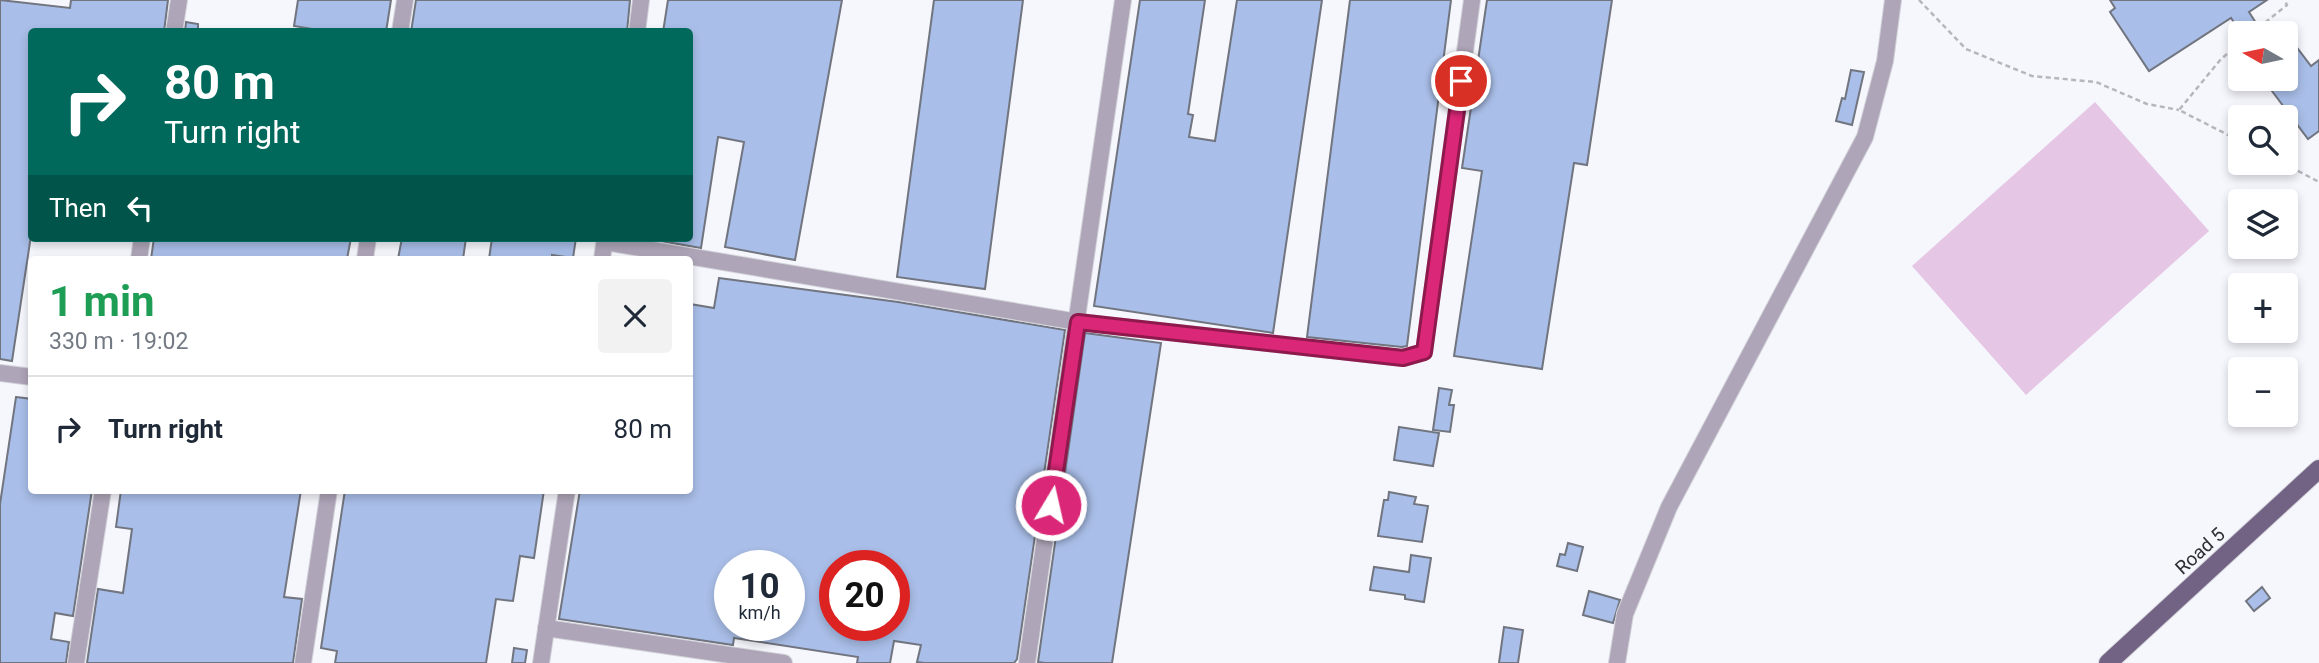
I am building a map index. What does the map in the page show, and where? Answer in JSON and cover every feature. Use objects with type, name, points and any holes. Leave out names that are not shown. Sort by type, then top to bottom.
[{"type":"main road","name":"Road 5","points":[[2108,663],[2319,468]]},
{"type":"lane","points":[[175,28],[179,0]]},
{"type":"lane","points":[[401,28],[405,0]]},
{"type":"lane","points":[[637,28],[641,0]]},
{"type":"lane","points":[[1027,663],[1123,0]]},
{"type":"lane","points":[[617,242],[1078,322],[1403,358],[1424,352],[1472,0]]},
{"type":"lane","points":[[1617,663],[1625,614],[1669,507],[1865,137],[1885,61],[1892,0]]},
{"type":"lane","points":[[0,373],[28,376]]},
{"type":"lane","points":[[76,663],[102,494]]},
{"type":"lane","points":[[303,663],[328,494]]},
{"type":"lane","points":[[541,663],[566,494]]},
{"type":"lane","points":[[546,628],[784,663]]},
{"type":"path","points":[[1919,0],[1966,49],[2032,76],[2095,82],[2147,104],[2179,110],[2228,135]]},
{"type":"path","points":[[2267,21],[2287,5],[2284,0]]},
{"type":"path","points":[[2179,110],[2228,53]]},
{"type":"path","points":[[2298,171],[2319,182]]},
{"type":"shaded area","points":[[2095,102],[2209,231],[2026,395],[1912,266]]},
{"type":"building","points":[[0,0],[70,8],[71,0],[168,0],[164,28],[28,28],[30,242],[12,361],[0,359]]},
{"type":"building","points":[[298,0],[391,0],[387,28],[294,26]]},
{"type":"building","points":[[416,0],[630,0],[627,28],[412,28]]},
{"type":"building","points":[[668,0],[842,0],[795,260],[725,247],[744,142],[718,137],[701,248],[667,242],[693,242],[693,28],[664,28]]},
{"type":"building","points":[[934,0],[1023,0],[985,289],[897,277]]},
{"type":"building","points":[[1140,0],[1205,0],[1188,114],[1193,115],[1189,137],[1215,141],[1237,0],[1322,0],[1273,333],[1094,306]]},
{"type":"building","points":[[1350,0],[1451,0],[1407,346],[1402,347],[1307,337]]},
{"type":"building","points":[[1487,0],[1612,0],[1587,165],[1574,163],[1542,369],[1454,356],[1482,171],[1462,168]]},
{"type":"building","points":[[2110,0],[2267,0],[2249,12],[2255,21],[2233,21],[2231,18],[2149,71],[2110,12],[2115,8]]},
{"type":"building","points":[[186,22],[198,24],[198,28],[185,28]]},
{"type":"building","points":[[2298,49],[2311,66],[2319,60],[2319,131],[2308,139],[2298,126],[2298,105],[2282,105],[2272,91],[2298,91]]},
{"type":"building","points":[[1851,70],[1864,72],[1852,125],[1836,121],[1842,98],[1845,99]]},
{"type":"building","points":[[153,242],[350,242],[348,256],[151,256]]},
{"type":"building","points":[[401,242],[465,242],[463,256],[399,256]]},
{"type":"building","points":[[491,242],[575,242],[573,256],[489,256]]},
{"type":"building","points":[[719,278],[898,302],[1065,330],[1017,659],[1014,663],[917,662],[921,645],[894,641],[890,663],[857,663],[858,657],[754,641],[805,641],[805,550],[714,550],[714,641],[734,641],[733,645],[559,619],[579,494],[693,494],[693,304],[714,308]]},
{"type":"building","points":[[1085,333],[1161,343],[1112,663],[1045,663],[1038,662]]},
{"type":"building","points":[[1439,388],[1452,390],[1449,405],[1454,405],[1450,432],[1433,430]]},
{"type":"building","points":[[16,397],[28,398],[28,494],[91,494],[73,616],[55,613],[51,639],[69,642],[66,663],[0,663],[0,504]]},
{"type":"building","points":[[1399,427],[1439,433],[1433,466],[1394,460]]},
{"type":"building","points":[[1389,492],[1416,497],[1414,504],[1428,506],[1422,542],[1378,536],[1384,500],[1388,500]]},
{"type":"building","points":[[120,494],[300,494],[284,597],[302,599],[293,663],[87,663],[98,589],[123,593],[132,529],[116,527]]},
{"type":"building","points":[[344,494],[543,494],[534,558],[520,556],[513,601],[496,599],[486,663],[335,663],[337,651],[321,648]]},
{"type":"building","points":[[1568,543],[1583,547],[1577,571],[1557,566],[1560,554],[1565,555]]},
{"type":"building","points":[[1411,555],[1431,558],[1424,602],[1405,599],[1405,595],[1370,590],[1374,567],[1409,572]]},
{"type":"building","points":[[2262,587],[2270,598],[2254,611],[2246,601]]},
{"type":"building","points":[[1589,591],[1620,600],[1613,623],[1583,615]]},
{"type":"building","points":[[1504,627],[1523,630],[1518,663],[1499,663]]},
{"type":"building","points":[[514,648],[527,650],[525,663],[512,663]]},
{"type":"route","points":[[1051,505],[1078,322],[1403,358],[1424,352],[1461,81]]}]
